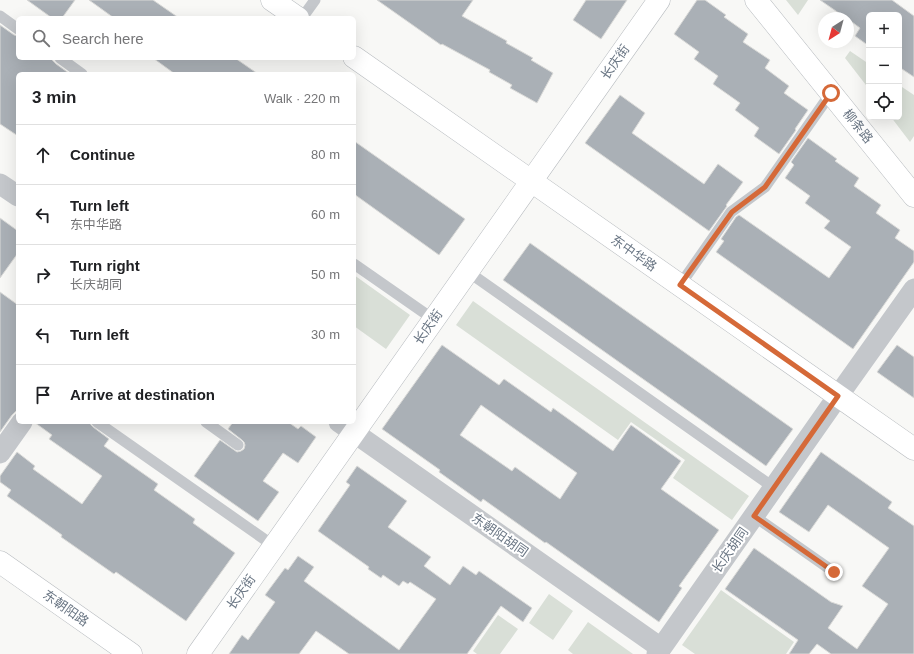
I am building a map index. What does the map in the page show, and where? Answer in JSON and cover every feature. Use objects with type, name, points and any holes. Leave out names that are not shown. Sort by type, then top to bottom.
[{"type":"street","points":[[272,0],[295,16]]},
{"type":"street","name":"长庆街","points":[[356,415],[433,319],[658,0]]},
{"type":"street","name":"柳条路","points":[[756,0],[914,196]]},
{"type":"street","name":"东中华路","points":[[356,58],[914,449]]},
{"type":"street","points":[[0,184],[16,195]]},
{"type":"street","name":"长庆胡同","points":[[659,651],[773,487],[914,289]]},
{"type":"street","points":[[0,453],[21,424]]},
{"type":"street","name":"长庆街","points":[[198,654],[274,546],[346,427]]},
{"type":"street","name":"东朝阳胡同","points":[[346,427],[659,651]]},
{"type":"street","name":"东朝阳路","points":[[0,562],[131,654]]},
{"type":"lane","points":[[303,16],[315,0]]},
{"type":"lane","points":[[0,16],[16,28]]},
{"type":"lane","points":[[63,60],[79,72]]},
{"type":"lane","points":[[680,285],[732,212],[765,187],[831,93]]},
{"type":"lane","points":[[356,265],[433,319]]},
{"type":"lane","points":[[467,271],[773,487]]},
{"type":"lane","points":[[100,424],[274,546]]},
{"type":"lane","points":[[209,424],[238,445]]},
{"type":"lane","points":[[754,516],[834,572]]},
{"type":"shaded area","points":[[786,0],[808,0],[798,15]]},
{"type":"shaded area","points":[[850,51],[866,62],[866,85],[845,58]]},
{"type":"shaded area","points":[[902,87],[914,95],[914,136],[910,142],[893,120],[902,120]]},
{"type":"shaded area","points":[[356,276],[410,315],[386,349],[356,327]]},
{"type":"shaded area","points":[[473,301],[749,496],[732,520],[673,478],[685,460],[631,422],[618,440],[456,325]]},
{"type":"shaded area","points":[[721,590],[794,642],[786,654],[695,654],[682,645]]},
{"type":"shaded area","points":[[549,594],[573,611],[553,640],[529,623]]},
{"type":"shaded area","points":[[498,615],[518,629],[500,654],[477,654],[473,651]]},
{"type":"shaded area","points":[[588,622],[633,654],[573,654],[568,650]]},
{"type":"building","points":[[27,0],[75,0],[63,16],[49,16]]},
{"type":"building","points":[[89,0],[153,0],[176,16],[111,16]]},
{"type":"building","points":[[377,0],[473,0],[462,16],[507,41],[506,43],[533,58],[531,60],[553,73],[537,103],[510,88],[512,85],[489,72],[490,70],[442,44],[441,45]]},
{"type":"building","points":[[586,0],[627,0],[601,39],[573,20]]},
{"type":"building","points":[[697,0],[705,0],[726,15],[724,17],[748,34],[743,42],[770,60],[765,68],[789,86],[784,93],[808,110],[779,154],[754,136],[759,128],[735,110],[740,103],[713,84],[718,76],[694,59],[699,52],[674,34]]},
{"type":"building","points":[[820,0],[892,0],[914,16],[914,77],[902,69],[902,12],[866,12],[866,44],[855,36],[860,28],[854,24],[854,12],[837,12]]},
{"type":"building","points":[[0,25],[16,36],[16,60],[52,60],[67,72],[16,72],[16,135],[0,124]]},
{"type":"building","points":[[156,60],[238,60],[255,72],[172,72]]},
{"type":"building","points":[[620,95],[645,113],[632,133],[704,184],[718,164],[743,182],[709,231],[585,143]]},
{"type":"building","points":[[808,138],[837,159],[835,161],[859,178],[854,186],[881,205],[876,213],[900,230],[895,238],[914,251],[914,262],[853,349],[716,252],[724,241],[721,239],[739,215],[829,278],[851,247],[824,228],[830,221],[805,203],[810,196],[785,178],[794,165],[791,162]]},
{"type":"building","points":[[356,142],[465,219],[439,255],[356,195]]},
{"type":"building","points":[[0,218],[16,230],[16,256],[0,278]]},
{"type":"building","points":[[530,243],[793,429],[766,466],[503,280]]},
{"type":"building","points":[[0,292],[16,304],[16,411],[0,432]]},
{"type":"building","points":[[442,345],[499,385],[504,379],[551,412],[553,408],[613,451],[631,425],[681,461],[661,489],[719,530],[679,586],[682,588],[659,622],[483,499],[481,502],[439,472],[440,470],[382,429]],"holes":[[[481,405],[577,473],[560,499],[515,467],[512,471],[460,435]]]},
{"type":"building","points":[[897,345],[914,357],[914,398],[877,372]]},
{"type":"building","points":[[37,424],[91,424],[109,439],[104,446],[158,484],[154,490],[195,519],[193,523],[235,553],[186,621],[116,572],[114,574],[61,537],[62,535],[7,496],[11,490],[0,482],[0,476],[17,452],[35,466],[33,469],[82,504],[102,476],[49,439],[52,435]]},
{"type":"building","points":[[232,424],[291,424],[298,429],[301,426],[316,437],[298,463],[283,453],[263,481],[279,492],[258,521],[194,476],[220,440],[237,452],[244,449],[244,442],[228,429]]},
{"type":"building","points":[[821,452],[892,502],[888,508],[914,526],[914,654],[831,654],[817,644],[809,654],[789,654],[798,640],[725,589],[754,548],[831,602],[843,606],[828,628],[857,649],[888,604],[862,586],[889,548],[828,505],[809,532],[779,512]]},
{"type":"building","points":[[357,466],[407,501],[388,527],[431,557],[424,566],[450,585],[463,566],[476,575],[479,571],[532,608],[523,622],[501,606],[467,654],[349,654],[316,631],[299,654],[229,654],[242,635],[248,640],[275,602],[265,595],[285,568],[288,570],[298,556],[314,567],[304,581],[399,650],[436,599],[410,582],[408,584],[403,581],[399,586],[383,575],[381,578],[368,569],[369,567],[318,531],[350,485],[346,482]]},
{"type":"route","points":[[831,93],[765,187],[732,212],[680,285],[838,396],[754,516],[834,572]]}]
